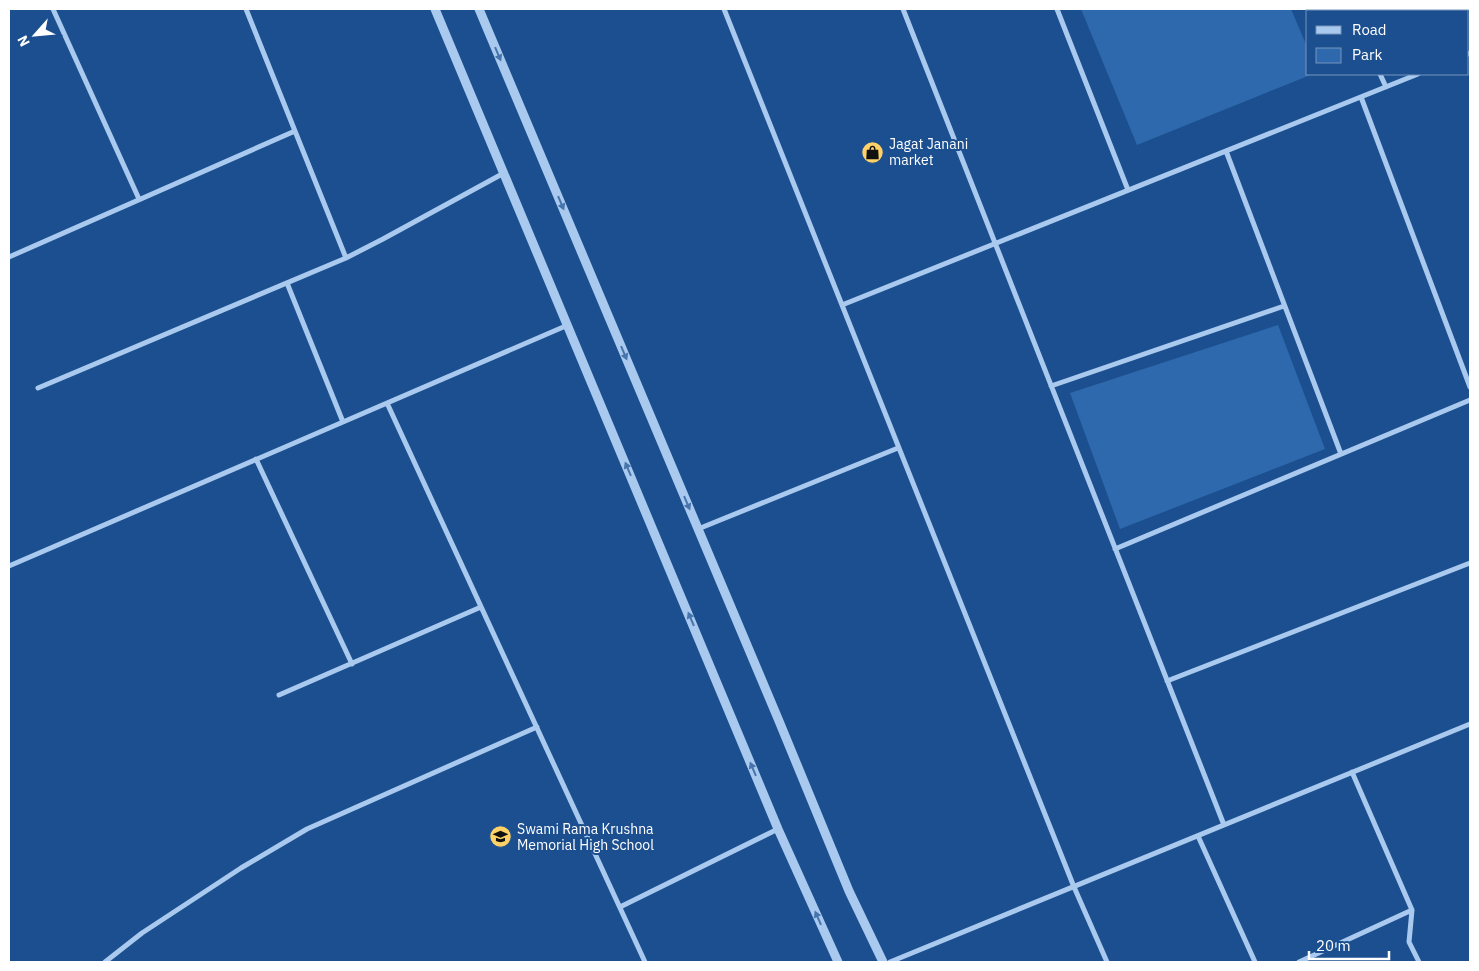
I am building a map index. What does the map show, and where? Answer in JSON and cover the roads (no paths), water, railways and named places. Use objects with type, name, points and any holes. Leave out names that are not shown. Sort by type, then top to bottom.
[{"type":"street","points":[[52,9],[139,199]]},
{"type":"street","points":[[246,9],[346,258]]},
{"type":"street","points":[[435,9],[778,829],[838,962]]},
{"type":"street","points":[[479,9],[850,891],[883,962]]},
{"type":"street","points":[[724,9],[1074,887],[1108,962]]},
{"type":"street","points":[[903,9],[1224,825]]},
{"type":"street","points":[[1056,9],[1128,190]]},
{"type":"street","points":[[1380,75],[1386,87]]},
{"type":"street","points":[[842,306],[1416,75]]},
{"type":"street","points":[[1361,96],[1470,387]]},
{"type":"street","points":[[9,257],[295,131]]},
{"type":"street","points":[[1226,151],[1341,454]]},
{"type":"street","points":[[38,388],[346,258],[504,173]]},
{"type":"street","points":[[287,283],[343,422]]},
{"type":"street","points":[[1051,386],[1284,306]]},
{"type":"street","points":[[9,566],[568,325]]},
{"type":"street","points":[[1115,549],[1470,400]]},
{"type":"street","points":[[387,403],[645,962]]},
{"type":"street","points":[[698,530],[898,448]]},
{"type":"street","points":[[256,459],[352,664]]},
{"type":"street","points":[[1167,681],[1470,563]]},
{"type":"street","points":[[279,695],[481,607]]},
{"type":"street","points":[[890,962],[1470,724]]},
{"type":"street","points":[[105,962],[142,933],[241,868],[307,829],[537,728]]},
{"type":"street","points":[[1352,772],[1412,910],[1409,942],[1419,962]]},
{"type":"street","points":[[620,907],[778,829]]},
{"type":"street","points":[[1198,836],[1255,962]]},
{"type":"street","points":[[1299,962],[1412,910]]},
{"type":"place","name":"Jagat Janani market","points":[[873,152]]},
{"type":"place","name":"Swami Rama Krushna Memorial High School","points":[[501,837]]}]
